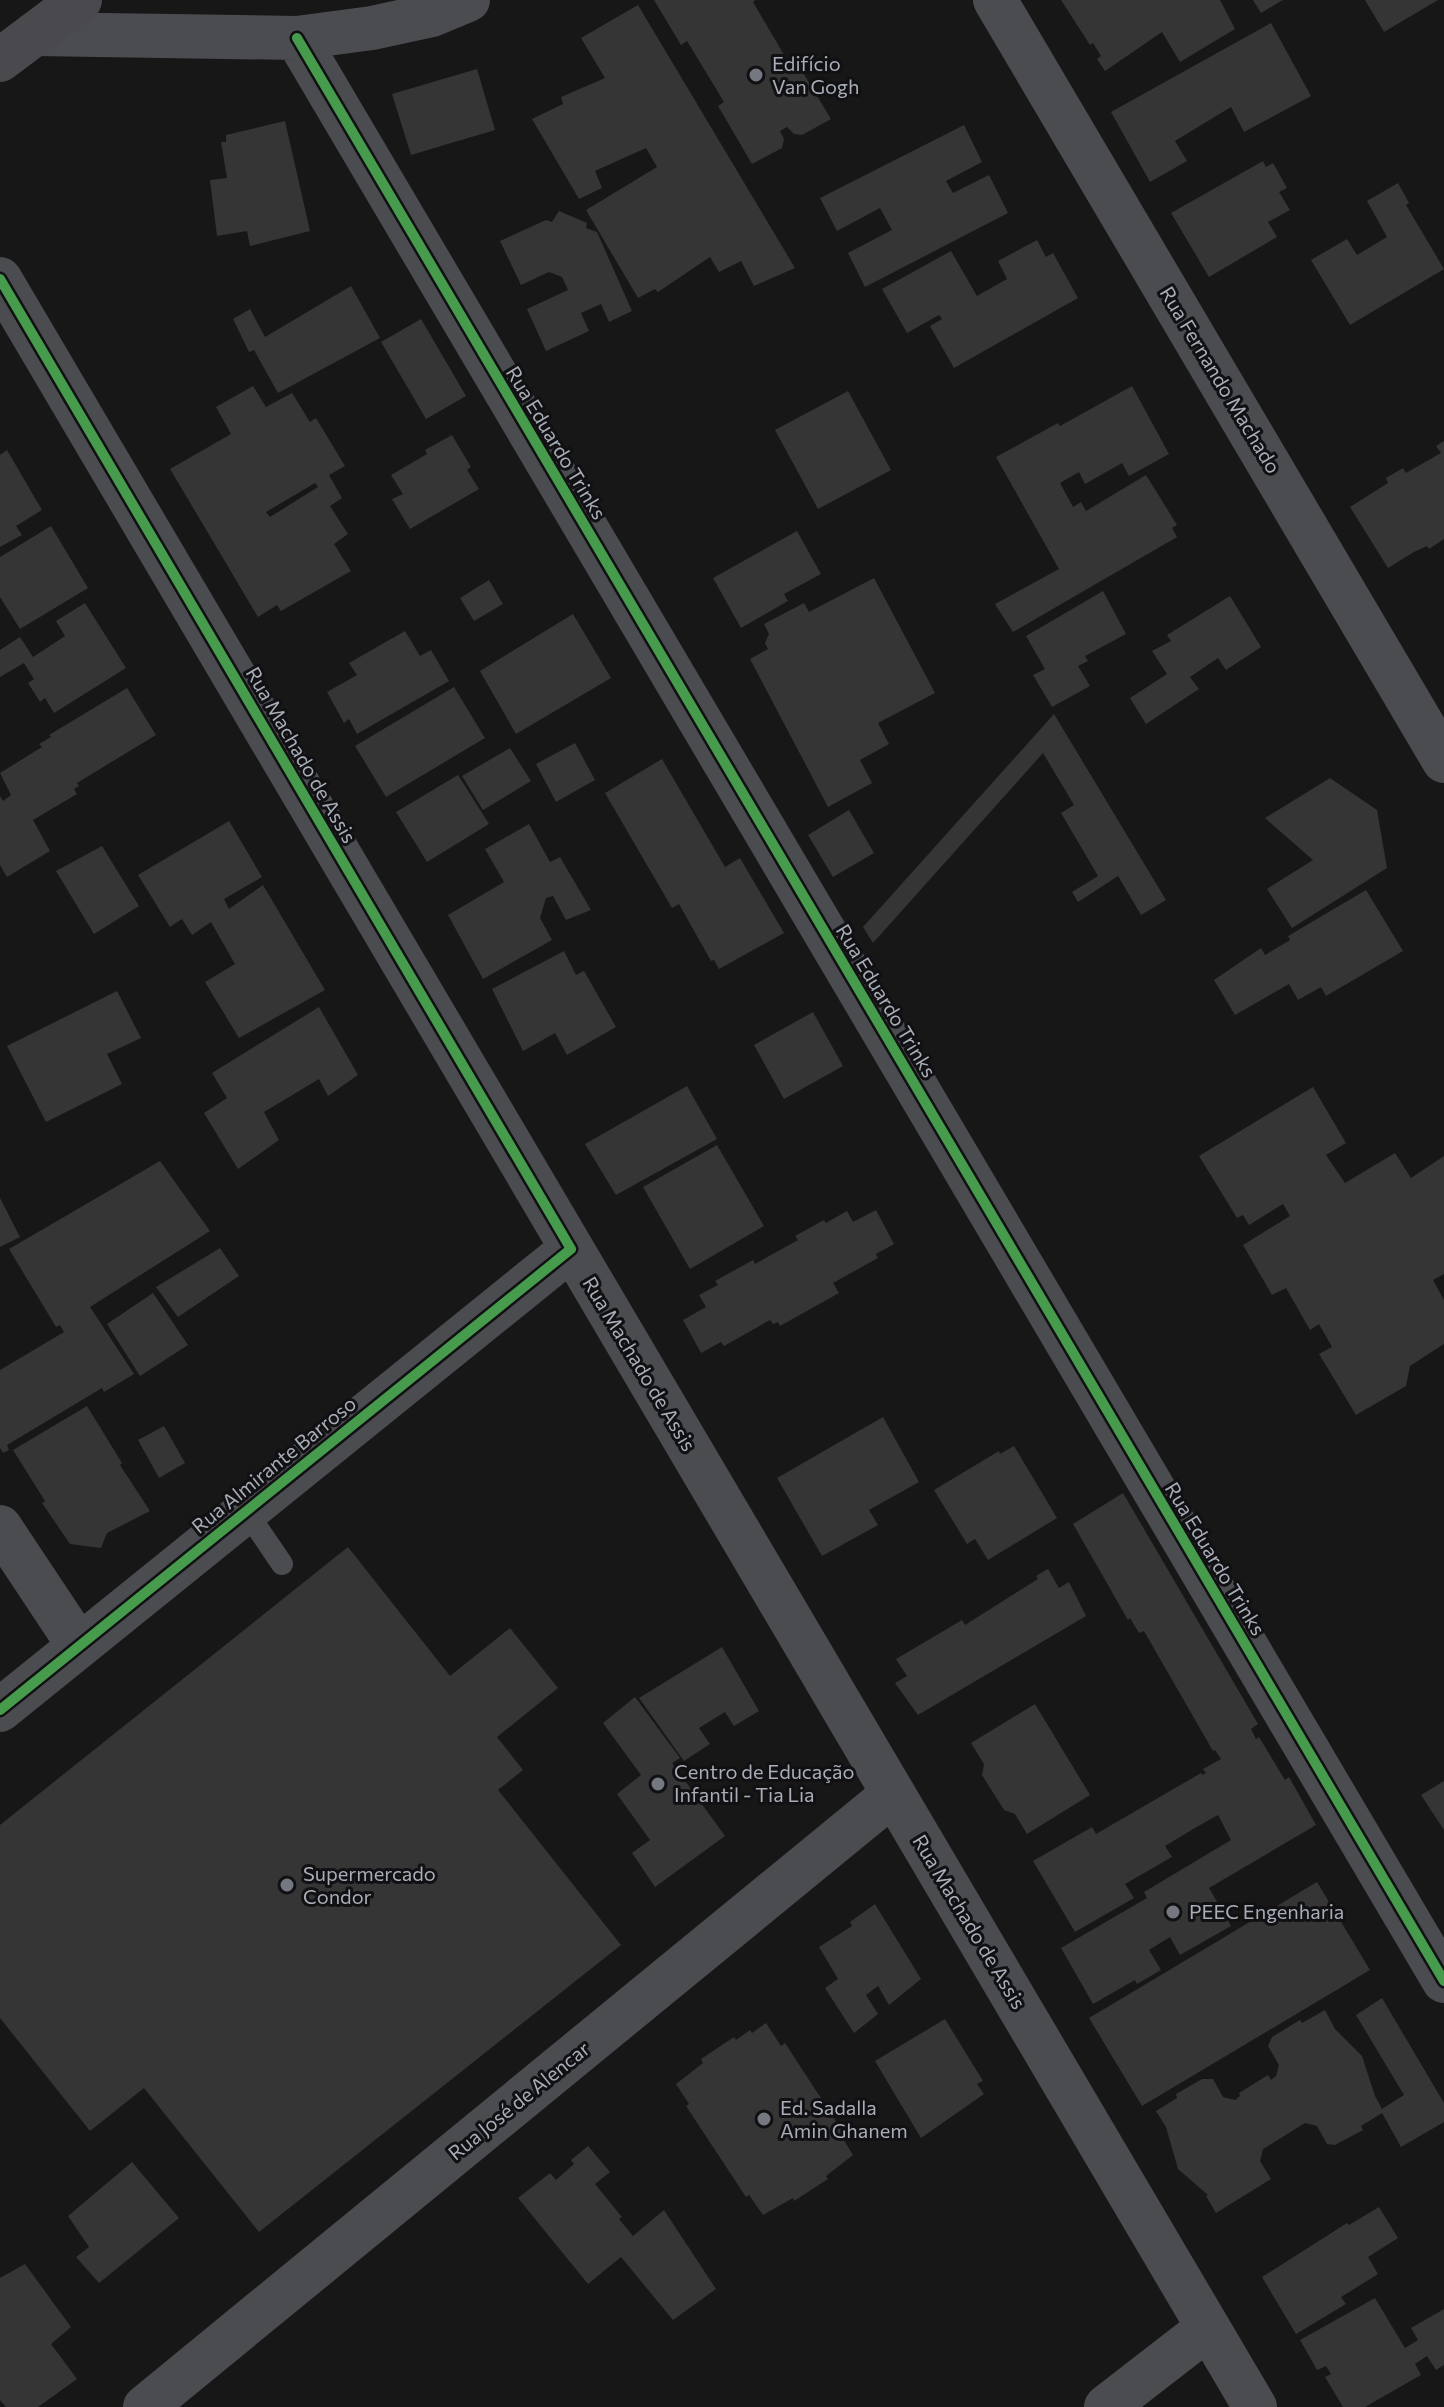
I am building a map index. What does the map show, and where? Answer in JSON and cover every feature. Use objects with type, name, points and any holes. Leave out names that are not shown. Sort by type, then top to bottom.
[{"type":"main road","points":[[0,60],[80,0]]},
{"type":"street","points":[[35,34],[297,38],[372,28],[432,15],[468,0]]},
{"type":"street","name":"Rua Fernando Machado","points":[[995,0],[1444,761]]},
{"type":"street","name":"Rua Eduardo Trinks","points":[[297,38],[1444,1981]]},
{"type":"street","name":"Rua Machado de Assis","points":[[0,279],[1255,2407]]},
{"type":"street","name":"Rua Almirante Barroso","points":[[0,1710],[571,1249]]},
{"type":"street","points":[[0,1527],[79,1646]]},
{"type":"street","name":"Rua José de Alencar","points":[[145,2407],[893,1794]]},
{"type":"street","points":[[1106,2407],[1208,2328]]},
{"type":"lane","points":[[246,1511],[282,1564]]},
{"type":"building","name":"Edifício Van Gogh","points":[[654,0],[755,0],[753,2],[790,65],[796,61],[831,119],[802,135],[794,134],[787,127],[780,131],[784,139],[782,148],[752,164],[718,106],[724,102],[687,41],[681,45]]},
{"type":"building","points":[[1061,0],[1220,0],[1235,29],[1180,62],[1162,32],[1105,71],[1097,59],[1101,56],[1093,43],[1090,45]]},
{"type":"building","points":[[1253,0],[1283,0],[1261,13]]},
{"type":"building","points":[[1365,0],[1438,0],[1384,32]]},
{"type":"building","points":[[638,5],[795,268],[754,286],[741,261],[719,272],[710,257],[658,292],[655,289],[638,298],[586,210],[657,167],[646,148],[595,171],[602,188],[579,199],[532,119],[563,104],[561,97],[605,78],[581,38]]},
{"type":"building","points":[[1271,23],[1311,96],[1244,132],[1231,107],[1175,141],[1187,161],[1150,182],[1111,112]]},
{"type":"building","points":[[477,69],[495,130],[411,155],[392,94]]},
{"type":"building","points":[[285,121],[310,231],[250,246],[247,231],[217,236],[210,180],[227,178],[221,142],[226,142],[226,135]]},
{"type":"building","points":[[964,125],[982,162],[946,181],[953,193],[989,175],[1008,213],[865,287],[848,253],[892,230],[880,208],[837,231],[820,198]]},
{"type":"building","points":[[1263,161],[1266,167],[1273,163],[1287,188],[1279,192],[1290,210],[1268,222],[1277,237],[1209,277],[1171,213]]},
{"type":"building","points":[[1398,183],[1409,203],[1406,205],[1444,269],[1350,325],[1311,260],[1347,239],[1357,255],[1387,237],[1367,201]]},
{"type":"building","points":[[559,211],[587,223],[586,228],[597,232],[632,311],[609,322],[601,304],[581,313],[589,331],[546,351],[527,309],[568,290],[562,277],[549,272],[521,285],[500,241],[546,220],[552,222]]},
{"type":"building","points":[[1037,240],[1046,257],[1053,253],[1078,298],[954,368],[930,326],[942,319],[939,315],[907,333],[882,289],[951,251],[977,296],[1007,279],[998,261]]},
{"type":"building","points":[[351,286],[380,338],[278,393],[254,350],[249,352],[233,319],[250,309],[265,337]]},
{"type":"building","points":[[421,319],[466,396],[426,419],[381,342]]},
{"type":"building","points":[[253,386],[266,407],[292,393],[310,422],[316,418],[345,466],[329,475],[342,498],[330,506],[348,534],[334,544],[351,571],[281,611],[277,605],[258,617],[170,469],[231,434],[216,407]],"holes":[[[315,483],[318,487],[270,517],[266,512]]]},
{"type":"building","points":[[1132,386],[1169,454],[1129,476],[1122,463],[1085,484],[1079,472],[1060,483],[1073,507],[1081,502],[1086,511],[1146,475],[1177,525],[1172,528],[1177,537],[1013,632],[995,604],[1059,569],[996,457]]},
{"type":"building","points":[[848,391],[891,470],[818,509],[775,430]]},
{"type":"building","points":[[452,435],[471,467],[467,470],[479,489],[410,529],[392,499],[403,494],[391,475]]},
{"type":"building","points":[[1444,441],[1444,539],[1388,568],[1350,507],[1388,483],[1386,478],[1403,468],[1406,473],[1441,453],[1436,446]]},
{"type":"building","points":[[7,450],[42,510],[16,526],[22,535],[0,547],[0,455]]},
{"type":"building","points":[[51,526],[88,588],[20,629],[0,597],[0,557]]},
{"type":"building","points":[[797,531],[821,574],[784,594],[788,601],[741,628],[713,578]]},
{"type":"building","points":[[874,578],[935,693],[878,723],[889,744],[860,760],[872,783],[828,807],[750,659],[768,649],[765,643],[769,634],[764,624],[804,603],[809,612]]},
{"type":"building","points":[[489,580],[503,604],[474,621],[460,598]]},
{"type":"building","points":[[1103,591],[1126,634],[1085,656],[1088,661],[1078,666],[1090,686],[1052,707],[1033,675],[1045,669],[1026,636]]},
{"type":"building","points":[[1230,596],[1261,647],[1226,670],[1218,658],[1190,677],[1199,689],[1146,724],[1130,698],[1167,674],[1152,651],[1171,641],[1167,635]]},
{"type":"building","points":[[85,603],[126,668],[54,713],[45,698],[40,702],[28,683],[34,679],[24,663],[0,677],[0,650],[20,637],[33,657],[65,636],[56,621]]},
{"type":"building","points":[[573,614],[611,678],[516,734],[480,671]]},
{"type":"building","points":[[405,631],[420,656],[431,650],[449,681],[357,734],[349,719],[344,723],[327,692],[357,675],[349,663]]},
{"type":"building","points":[[454,687],[485,738],[386,797],[355,746]]},
{"type":"building","points":[[127,688],[156,735],[77,783],[79,786],[74,789],[77,794],[33,820],[50,851],[7,877],[0,865],[0,796],[3,801],[11,795],[0,773],[42,747],[39,744],[51,737],[49,735]]},
{"type":"building","points":[[1054,714],[1166,900],[1141,915],[1118,876],[1078,902],[1072,892],[1098,876],[1061,813],[1074,805],[1043,753],[873,943],[863,927]]},
{"type":"building","points":[[575,743],[595,780],[556,802],[536,764]]},
{"type":"building","points":[[510,748],[531,781],[483,810],[462,776]]},
{"type":"building","points":[[662,759],[725,867],[740,858],[784,933],[719,969],[714,960],[711,961],[679,904],[672,908],[605,793]]},
{"type":"building","points":[[458,775],[489,824],[427,862],[396,812]]},
{"type":"building","points":[[1330,778],[1377,810],[1387,868],[1292,928],[1267,889],[1313,860],[1265,818]]},
{"type":"building","points":[[849,810],[874,853],[833,877],[808,835]]},
{"type":"building","points":[[229,821],[262,877],[224,899],[229,909],[263,885],[325,990],[239,1038],[205,982],[235,964],[211,922],[192,935],[182,919],[170,927],[138,875]]},
{"type":"building","points":[[529,824],[550,862],[560,857],[591,910],[566,920],[553,896],[546,898],[540,918],[552,940],[483,979],[448,915],[504,882],[485,849]]},
{"type":"building","points":[[102,846],[139,906],[94,934],[56,871]]},
{"type":"building","points":[[1366,890],[1403,951],[1326,996],[1321,987],[1298,1000],[1289,984],[1235,1015],[1214,980],[1261,948],[1265,955],[1290,940],[1288,936]]},
{"type":"building","points":[[564,951],[576,975],[584,971],[616,1027],[567,1055],[555,1033],[523,1051],[492,989]]},
{"type":"building","points":[[117,991],[141,1038],[107,1054],[122,1084],[46,1122],[7,1046]]},
{"type":"building","points":[[319,1007],[358,1075],[328,1096],[319,1079],[264,1112],[279,1140],[238,1169],[204,1113],[227,1098],[212,1073]]},
{"type":"building","points":[[813,1012],[843,1066],[784,1099],[754,1045]]},
{"type":"building","points":[[687,1086],[717,1139],[616,1195],[585,1144]]},
{"type":"building","points":[[1313,1087],[1346,1143],[1326,1155],[1345,1183],[1395,1153],[1411,1178],[1444,1156],[1444,1274],[1433,1280],[1444,1300],[1444,1344],[1410,1366],[1406,1386],[1356,1415],[1319,1354],[1332,1347],[1319,1324],[1310,1330],[1286,1288],[1272,1295],[1243,1245],[1290,1216],[1283,1204],[1249,1225],[1243,1215],[1237,1218],[1199,1156]]},
{"type":"building","points":[[717,1145],[764,1226],[690,1269],[643,1187]]},
{"type":"building","points":[[160,1161],[210,1231],[90,1307],[134,1374],[104,1392],[102,1388],[7,1445],[9,1450],[3,1453],[0,1448],[0,1370],[64,1332],[60,1325],[56,1327],[9,1249]]},
{"type":"building","points":[[0,1198],[20,1237],[0,1247]]},
{"type":"building","points":[[876,1210],[894,1244],[876,1254],[878,1258],[833,1283],[839,1293],[780,1326],[778,1322],[773,1324],[770,1320],[724,1346],[721,1342],[701,1353],[683,1320],[706,1307],[699,1295],[718,1285],[715,1281],[753,1260],[755,1264],[798,1240],[795,1236],[824,1220],[826,1223],[847,1211],[853,1222]]},
{"type":"building","points":[[220,1248],[239,1276],[178,1317],[156,1287]]},
{"type":"building","points":[[153,1293],[188,1345],[140,1376],[107,1324]]},
{"type":"building","points":[[87,1406],[150,1511],[107,1533],[101,1548],[70,1544],[42,1503],[45,1501],[13,1450]]},
{"type":"building","points":[[883,1417],[919,1482],[869,1510],[878,1525],[822,1556],[777,1478]]},
{"type":"building","points":[[164,1426],[185,1463],[159,1478],[138,1440]]},
{"type":"building","points":[[1014,1446],[1057,1518],[988,1560],[975,1539],[967,1544],[934,1490],[999,1451],[1000,1454]]},
{"type":"building","points":[[1123,1493],[1258,1724],[1251,1729],[1256,1739],[1259,1737],[1285,1780],[1289,1777],[1316,1825],[1209,1888],[1231,1926],[1180,1955],[1170,1937],[1149,1950],[1161,1970],[1137,1984],[1135,1980],[1093,2004],[1061,1948],[1147,1898],[1144,1892],[1231,1840],[1218,1815],[1195,1828],[1165,1846],[1172,1857],[1125,1884],[1134,1898],[1075,1932],[1033,1861],[1092,1827],[1096,1834],[1201,1773],[1206,1773],[1203,1769],[1221,1759],[1213,1751],[1144,1631],[1139,1633],[1130,1618],[1128,1620],[1073,1524]]},
{"type":"building","name":"Supermercado Condor","points":[[348,1547],[450,1676],[510,1628],[558,1688],[497,1737],[523,1770],[498,1790],[621,1945],[259,2232],[144,2088],[90,2131],[0,2018],[0,1825]]},
{"type":"building","points":[[1048,1569],[1059,1588],[1069,1582],[1086,1616],[918,1715],[895,1683],[907,1676],[896,1659],[962,1620],[965,1625],[1038,1579],[1036,1576]]},
{"type":"building","points":[[722,1647],[759,1711],[734,1726],[725,1712],[699,1728],[710,1744],[684,1761],[639,1698]]},
{"type":"building","name":"Centro de Educação Infantil - Tia Lia","points":[[635,1697],[680,1758],[672,1763],[725,1836],[655,1887],[632,1853],[650,1840],[617,1794],[641,1775],[603,1723]]},
{"type":"building","points":[[1035,1704],[1090,1795],[1027,1834],[1015,1814],[1004,1810],[982,1775],[984,1764],[971,1743]]},
{"type":"building","points":[[1444,1781],[1444,1830],[1421,1795]]},
{"type":"building","points":[[1317,1882],[1370,1970],[1142,2106],[1089,2018]]},
{"type":"building","points":[[875,1904],[921,1979],[889,2005],[878,1986],[866,1995],[878,2014],[854,2033],[825,1988],[838,1979],[819,1947],[852,1926],[850,1922]]},
{"type":"building","points":[[1382,1998],[1444,2103],[1444,2122],[1401,2147],[1382,2113],[1361,2126],[1363,2130],[1335,2145],[1327,2144],[1317,2126],[1305,2123],[1263,2149],[1260,2161],[1271,2179],[1216,2213],[1208,2195],[1178,2169],[1166,2127],[1156,2111],[1177,2098],[1176,2094],[1202,2079],[1213,2079],[1223,2097],[1235,2100],[1239,2093],[1268,2075],[1271,2080],[1276,2076],[1279,2065],[1268,2046],[1272,2037],[1300,2020],[1302,2023],[1325,2010],[1335,2029],[1362,2056],[1382,2109],[1404,2095],[1356,2015]]},
{"type":"building","points":[[945,2019],[983,2081],[977,2084],[984,2094],[921,2138],[875,2061]]},
{"type":"building","name":"Ed. Sadalla Amin Ghanem","points":[[766,2023],[781,2046],[785,2043],[843,2132],[840,2134],[853,2155],[826,2176],[828,2179],[794,2201],[793,2198],[763,2215],[749,2195],[746,2197],[686,2106],[689,2104],[676,2084],[703,2063],[701,2059],[734,2037],[736,2040],[750,2030],[752,2033]]},
{"type":"building","points":[[588,2146],[610,2172],[595,2184],[633,2236],[664,2210],[716,2289],[673,2320],[621,2257],[588,2284],[518,2198],[550,2173],[556,2180],[574,2164],[571,2160]]},
{"type":"building","points":[[132,2162],[179,2218],[99,2283],[76,2257],[89,2247],[68,2216]]},
{"type":"building","points":[[1379,2207],[1398,2238],[1368,2257],[1378,2274],[1341,2297],[1346,2304],[1296,2334],[1262,2277],[1347,2223],[1349,2225]]},
{"type":"building","points":[[25,2264],[71,2327],[51,2344],[77,2379],[38,2407],[6,2407],[0,2400],[0,2278]]},
{"type":"building","points":[[1375,2298],[1405,2348],[1418,2340],[1411,2328],[1444,2309],[1444,2365],[1436,2370],[1427,2356],[1415,2364],[1421,2375],[1365,2407],[1343,2407],[1325,2377],[1331,2374],[1326,2366],[1317,2370],[1300,2340]]},
{"type":"cycle path","points":[[297,38],[1444,1981]]},
{"type":"cycle path","points":[[0,279],[571,1249],[0,1710]]},
{"type":"place","name":"Edifício Van Gogh","points":[[756,75]]},
{"type":"place","name":"Centro de Educação Infantil - Tia Lia","points":[[658,1784]]},
{"type":"place","name":"Supermercado Condor","points":[[287,1885]]},
{"type":"place","name":"PEEC Engenharia","points":[[1173,1912]]},
{"type":"place","name":"Ed. Sadalla Amin Ghanem","points":[[764,2119]]}]
